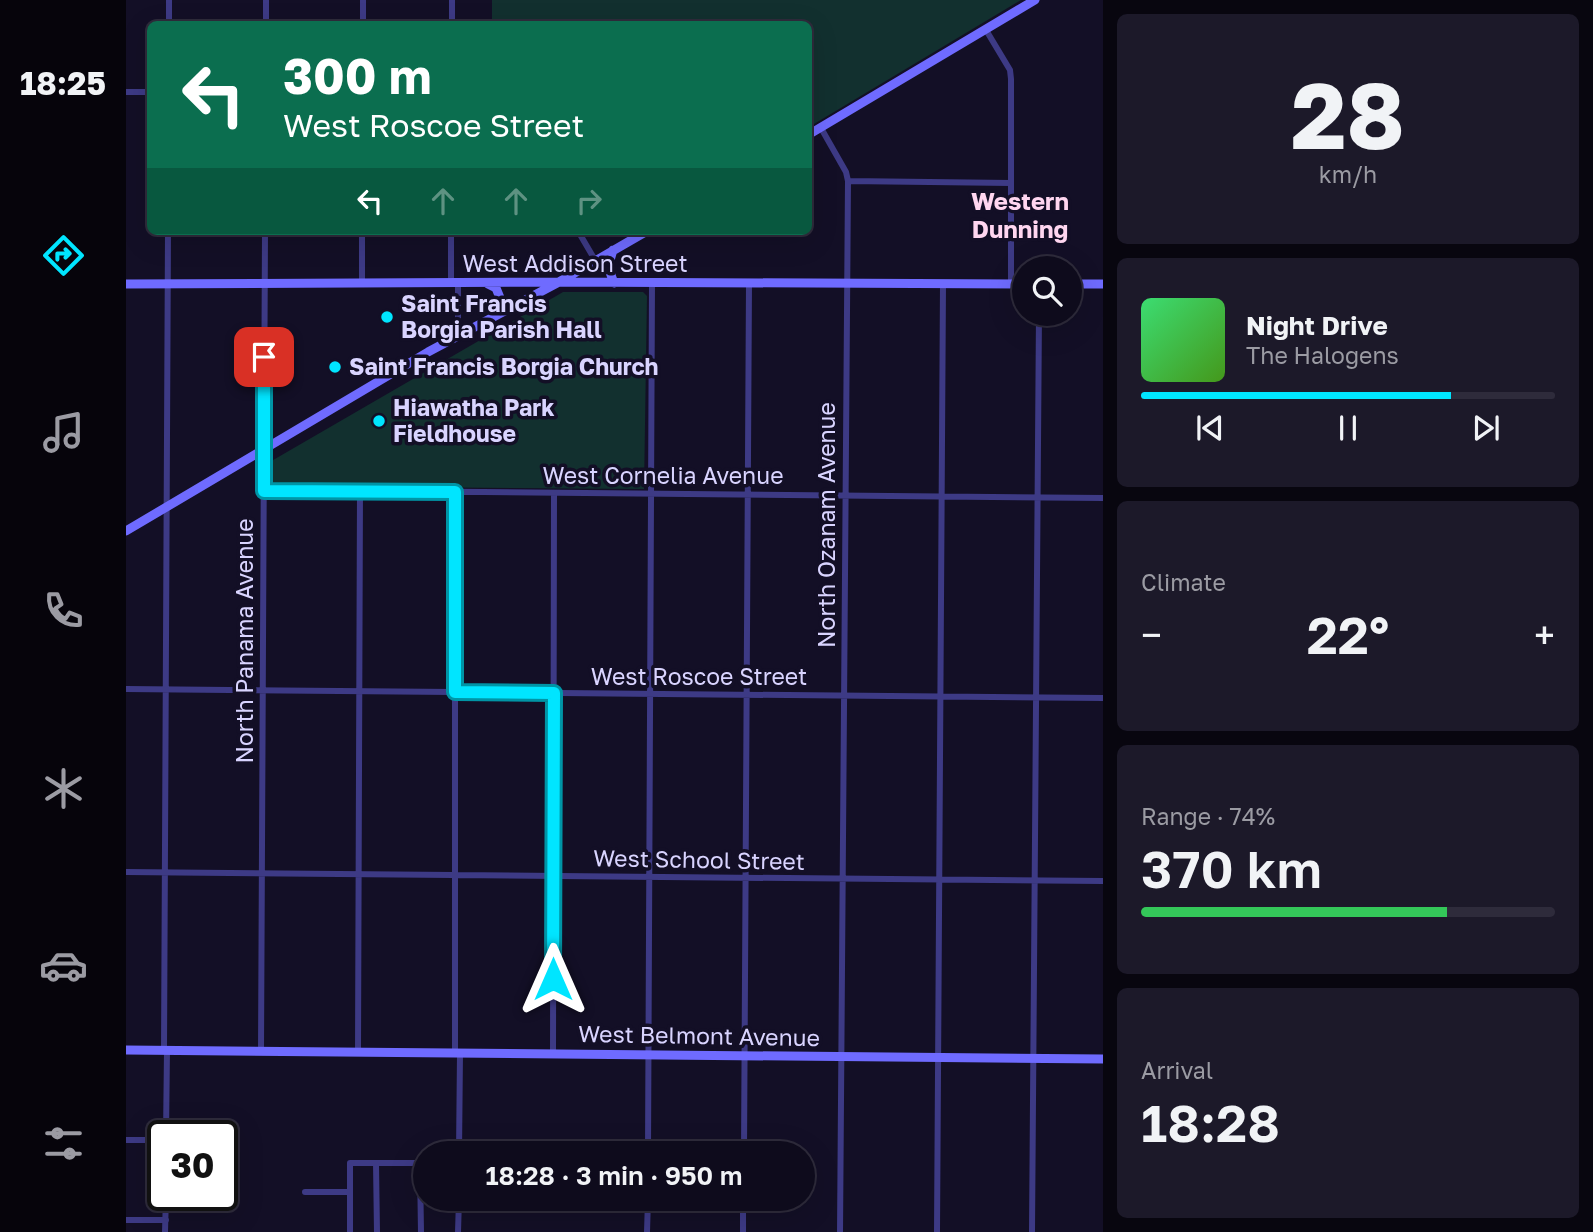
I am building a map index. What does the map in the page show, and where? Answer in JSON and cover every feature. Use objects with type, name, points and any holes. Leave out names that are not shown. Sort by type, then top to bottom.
[{"type":"main road","points":[[812,133],[1035,0]]},
{"type":"main road","points":[[126,531],[458,335],[559,282],[639,235]]},
{"type":"main road","points":[[613,250],[608,267],[614,283]]},
{"type":"main road","points":[[486,283],[496,288],[505,310]]},
{"type":"main road","name":"West Addison Street","points":[[126,284],[1011,284]]},
{"type":"main road","points":[[1082,284],[1103,284]]},
{"type":"main road","name":"West Belmont Avenue","points":[[126,1050],[1103,1059]]},
{"type":"street","points":[[169,0],[169,21]]},
{"type":"street","points":[[266,0],[266,21]]},
{"type":"street","points":[[363,0],[363,21]]},
{"type":"street","points":[[452,0],[452,21]]},
{"type":"street","points":[[986,30],[1010,70],[1011,284]]},
{"type":"street","points":[[126,92],[147,92]]},
{"type":"street","name":"North Ozanam Avenue","points":[[821,128],[846,172],[848,181],[840,1232]]},
{"type":"street","points":[[848,181],[1011,183]]},
{"type":"street","points":[[166,1120],[168,235]]},
{"type":"street","name":"North Panama Avenue","points":[[261,1051],[265,235]]},
{"type":"street","points":[[362,235],[362,283]]},
{"type":"street","points":[[451,235],[458,335]]},
{"type":"street","points":[[580,235],[595,260]]},
{"type":"street","points":[[648,1141],[652,283]]},
{"type":"street","points":[[744,1141],[748,283]]},
{"type":"street","points":[[937,1232],[943,284]]},
{"type":"street","points":[[1032,1232],[1040,326]]},
{"type":"street","name":"West Cornelia Avenue","points":[[264,491],[1103,498]]},
{"type":"street","points":[[358,1052],[360,491]]},
{"type":"street","points":[[455,492],[454,876],[459,1141]]},
{"type":"street","points":[[553,1054],[554,493]]},
{"type":"street","name":"West Roscoe Street","points":[[126,689],[1103,698]]},
{"type":"street","name":"West School Street","points":[[126,873],[1103,881]]},
{"type":"street","points":[[126,1140],[147,1140]]},
{"type":"street","points":[[350,1232],[350,1163],[416,1163],[420,1166],[421,1232]]},
{"type":"street","points":[[376,1163],[377,1232]]},
{"type":"street","points":[[305,1192],[350,1192]]},
{"type":"street","points":[[165,1232],[166,1211]]},
{"type":"street","points":[[458,1232],[459,1211]]},
{"type":"street","points":[[647,1232],[648,1211]]},
{"type":"street","points":[[743,1211],[743,1232]]},
{"type":"street","points":[[126,1220],[166,1220]]},
{"type":"green space","points":[[492,0],[1021,0],[812,125],[812,21],[492,21]]},
{"type":"green space","points":[[563,292],[643,292],[647,296],[644,489],[268,484],[268,463]]},
{"type":"place","name":"Saint Francis Borgia Parish Hall","points":[[387,317]]},
{"type":"place","name":"Saint Francis Borgia Church","points":[[335,367]]},
{"type":"place","name":"Hiawatha Park Fieldhouse","points":[[379,421]]},
{"type":"district","name":"Western Dunning","points":[[1020,216]]},
{"type":"route","points":[[264,357],[264,491],[455,492],[455,692],[554,693],[553,979]]}]
